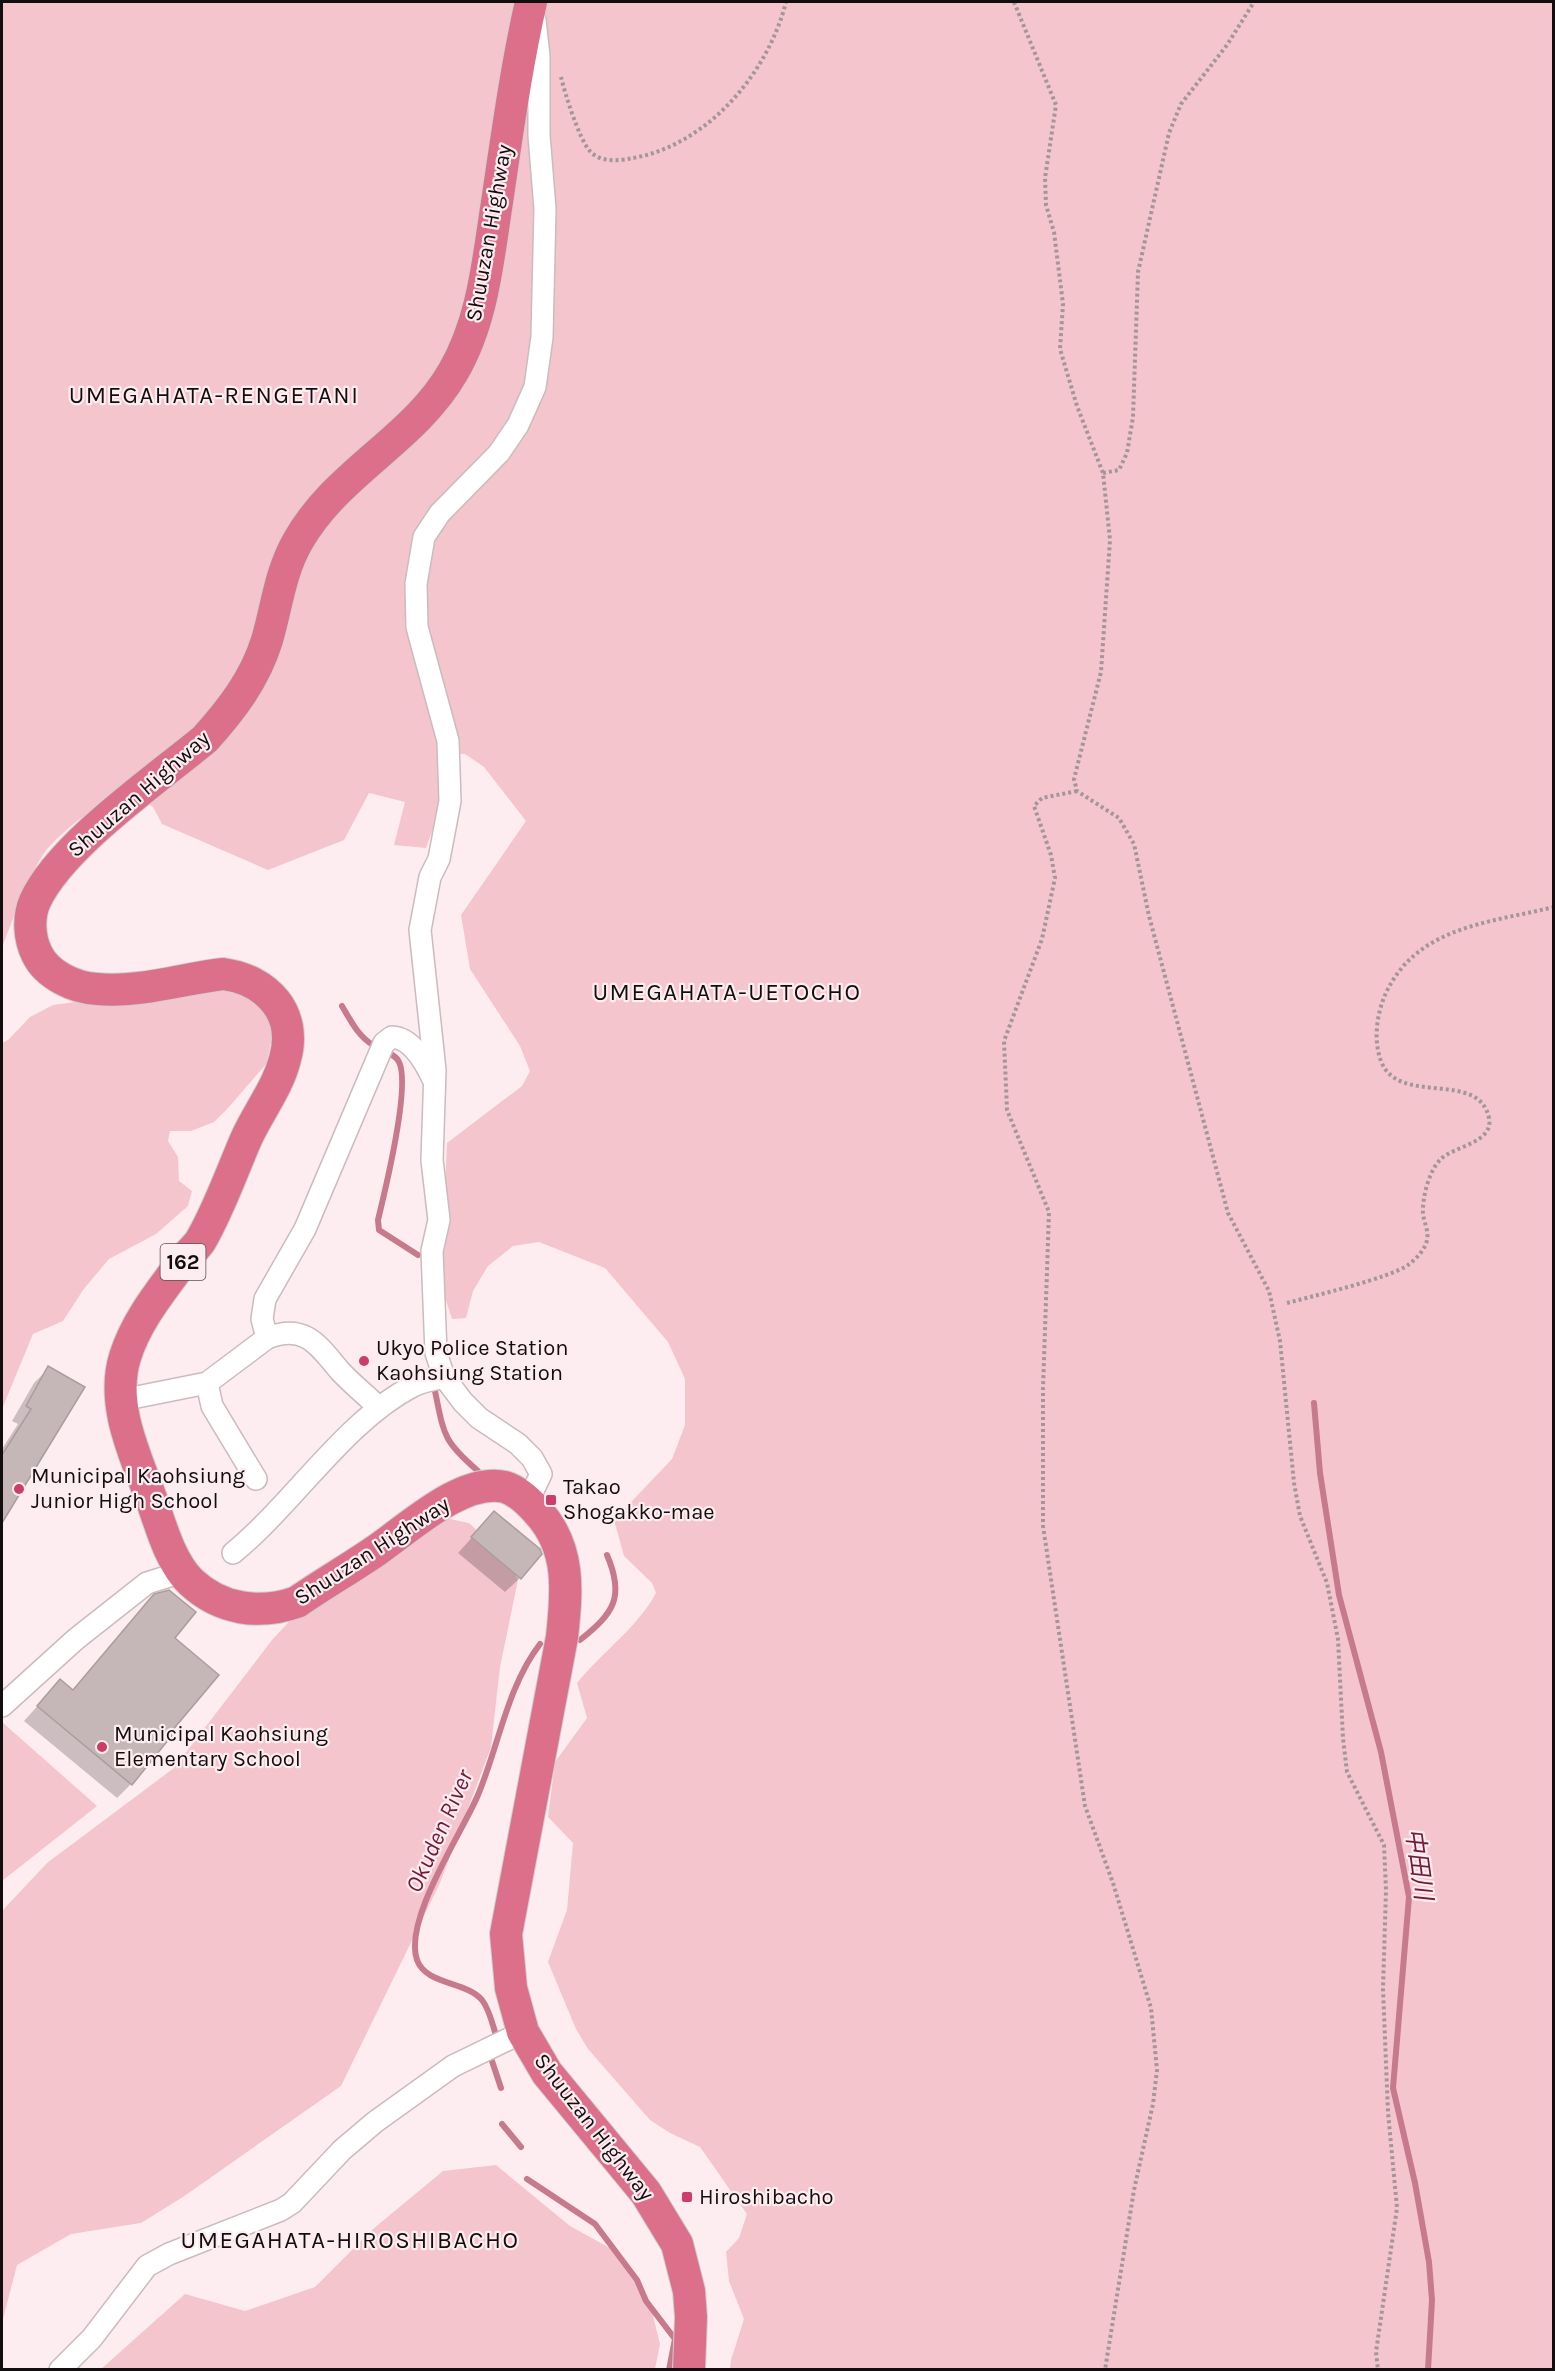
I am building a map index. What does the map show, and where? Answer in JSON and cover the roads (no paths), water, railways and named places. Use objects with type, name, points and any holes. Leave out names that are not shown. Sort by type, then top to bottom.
[{"type":"highway","name":"Shuuzan Highway","points":[[531,3],[519,54],[484,283],[476,321],[454,371],[430,406],[345,481],[314,515],[297,542],[281,579],[267,640],[257,666],[246,688],[225,717],[205,739],[79,844],[62,861],[35,902],[31,917],[33,946],[46,968],[76,985],[108,989],[144,987],[223,974],[234,975],[249,979],[273,997],[283,1012],[286,1026],[286,1059],[247,1136],[200,1242],[141,1319],[131,1338],[121,1376],[122,1400],[138,1469],[182,1572],[214,1598],[236,1608],[278,1609],[297,1602],[453,1498],[490,1486],[507,1488],[528,1501],[545,1519],[560,1545],[565,1563],[566,1594],[562,1637],[506,1934],[511,1988],[523,2032],[547,2073],[646,2193],[676,2244],[689,2291],[691,2317],[689,2370]]},
{"type":"street","points":[[528,1501],[541,1474],[532,1458],[518,1444],[479,1418],[444,1377],[436,1353],[432,1251],[439,1220],[432,1160],[435,1084],[420,930],[430,877],[439,859],[450,801],[448,741],[417,627],[416,584],[424,537],[440,513],[500,453],[518,425],[535,387],[542,337],[545,209],[539,135],[539,56],[531,3]]},
{"type":"street","points":[[267,1338],[262,1319],[265,1299],[305,1229],[382,1050],[392,1037],[401,1037],[408,1042],[426,1064],[435,1084]]},
{"type":"street","points":[[122,1400],[207,1383],[267,1338],[284,1331],[318,1343],[342,1373],[378,1407]]},
{"type":"street","points":[[233,1553],[263,1528],[378,1407],[415,1384],[444,1377]]},
{"type":"street","points":[[207,1383],[212,1406],[256,1479]]},
{"type":"street","points":[[2,1706],[76,1639],[147,1583],[182,1572]]},
{"type":"street","points":[[60,2370],[92,2338],[147,2266],[169,2254],[281,2210],[292,2203],[342,2150],[375,2122],[453,2066],[523,2032]]},
{"type":"waterway","name":"Okuden River","points":[[342,1006],[363,1037],[394,1056],[399,1062],[402,1074],[402,1093],[391,1164],[378,1220],[379,1230],[418,1255]]},
{"type":"waterway","name":"Okuden River","points":[[435,1391],[443,1428],[451,1444],[478,1471]]},
{"type":"waterway","name":"中田川","points":[[1314,1403],[1320,1473],[1339,1595],[1381,1752],[1409,1897],[1393,2088],[1415,2183],[1429,2262],[1432,2300],[1428,2370]]},
{"type":"waterway","name":"Okuden River","points":[[580,1640],[601,1621],[613,1603],[615,1582],[607,1555]]},
{"type":"waterway","name":"Okuden River","points":[[497,2038],[482,2000],[466,1989],[429,1974],[417,1960],[415,1943],[418,1923],[426,1900],[478,1795],[519,1679],[540,1644]]},
{"type":"waterway","name":"Okuden River","points":[[492,2061],[501,2088]]},
{"type":"waterway","name":"Okuden River","points":[[502,2124],[521,2147]]},
{"type":"waterway","name":"Okuden River","points":[[527,2179],[595,2224],[637,2280],[646,2301],[675,2339],[669,2370]]},
{"type":"place","name":"Ukyo Police Station Kaohsiung Station","points":[[364,1361]]},
{"type":"place","name":"Municipal Kaohsiung Junior High School","points":[[19,1489]]},
{"type":"place","name":"Takao Shogakko-mae","points":[[551,1500]]},
{"type":"place","name":"Municipal Kaohsiung Elementary School","points":[[102,1747]]},
{"type":"place","name":"Hiroshibacho","points":[[687,2197]]},
{"type":"district","name":"UMEGAHATA-RENGETANI","points":[[214,395]]},
{"type":"district","name":"UMEGAHATA-UETOCHO","points":[[727,992]]},
{"type":"district","name":"UMEGAHATA-HIROSHIBACHO","points":[[350,2240]]}]
